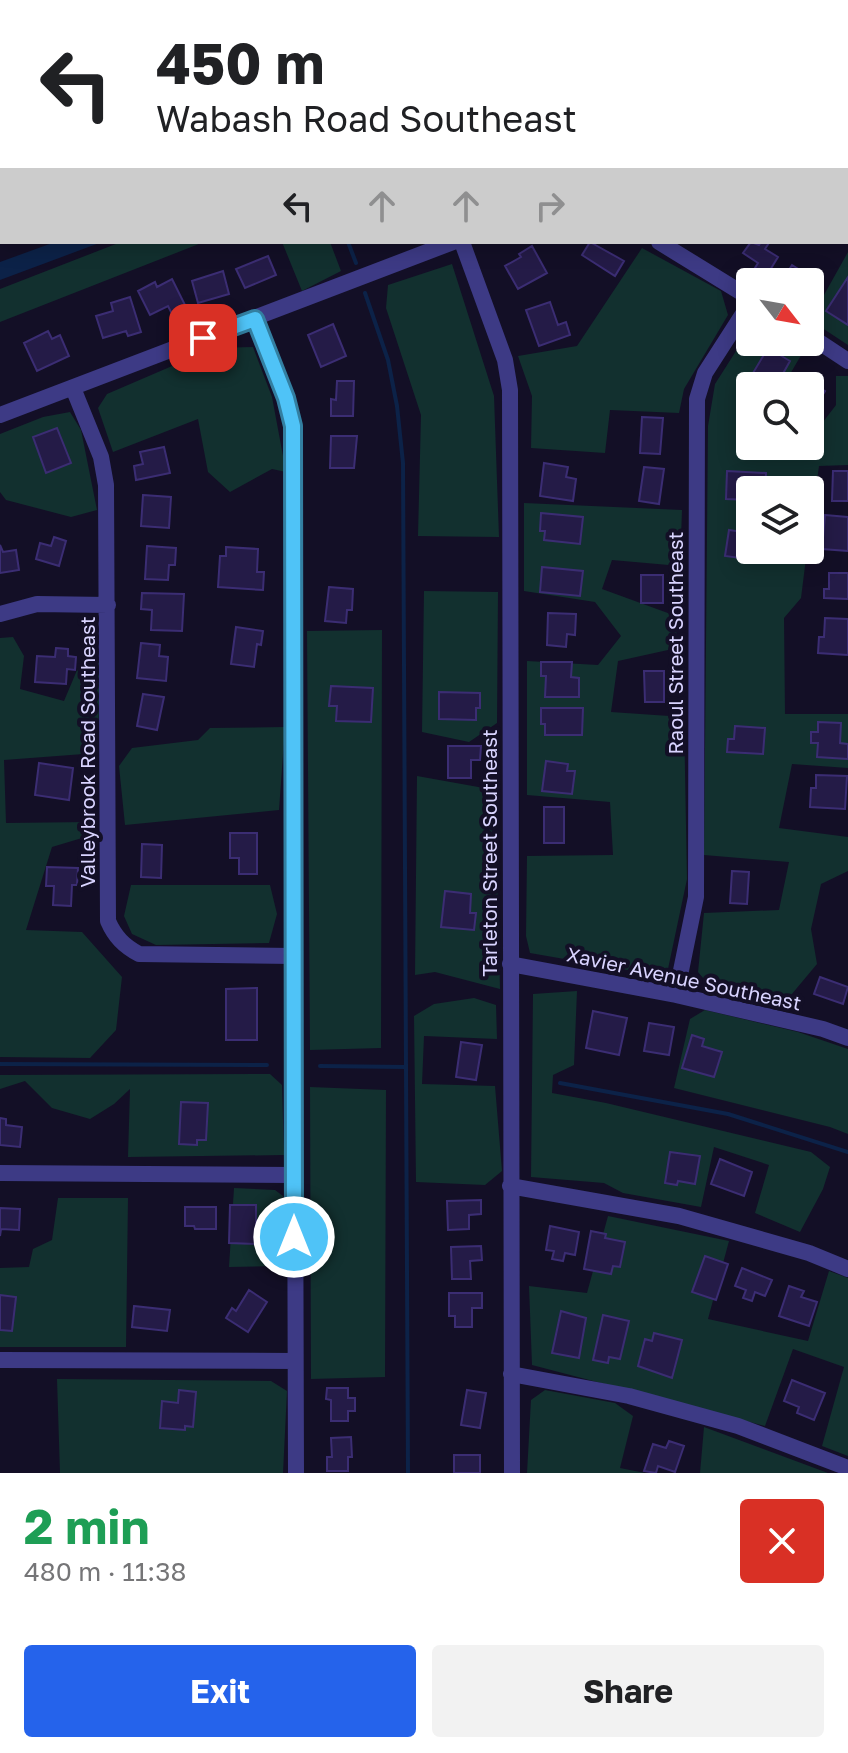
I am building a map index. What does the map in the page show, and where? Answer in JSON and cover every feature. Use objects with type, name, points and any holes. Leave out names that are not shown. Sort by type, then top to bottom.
[{"type":"street","points":[[0,415],[448,244]]},
{"type":"street","name":"Tarleton Street Southeast","points":[[463,244],[505,360],[510,390],[512,1473]]},
{"type":"street","points":[[662,244],[736,292]]},
{"type":"street","points":[[255,319],[286,398],[293,426],[296,1473]]},
{"type":"street","name":"Raoul Street Southeast","points":[[676,995],[696,897],[697,399],[705,373],[736,323]]},
{"type":"street","points":[[824,345],[848,361]]},
{"type":"street","name":"Valleybrook Road Southeast","points":[[73,388],[101,457],[106,485],[108,921],[114,935],[139,954],[293,956]]},
{"type":"street","points":[[0,614],[37,604],[108,605]]},
{"type":"street","name":"Xavier Avenue Southeast","points":[[510,964],[676,995],[823,1029],[848,1038]]},
{"type":"street","points":[[0,1173],[294,1175]]},
{"type":"street","points":[[510,1186],[679,1216],[809,1253],[848,1269]]},
{"type":"street","points":[[0,1360],[295,1361]]},
{"type":"street","points":[[511,1374],[629,1396],[738,1426],[848,1468]]},
{"type":"green space","points":[[116,244],[199,244],[0,322],[0,289]]},
{"type":"green space","points":[[283,244],[331,244],[341,271],[302,291]]},
{"type":"green space","points":[[642,248],[721,291],[728,315],[684,389],[679,413],[610,410],[605,453],[531,448],[532,396],[518,356],[577,346]]},
{"type":"green space","points":[[848,252],[848,345],[824,329],[824,295]]},
{"type":"green space","points":[[452,264],[494,396],[499,537],[418,536],[421,415],[386,308],[388,285]]},
{"type":"green space","points":[[253,347],[272,397],[286,472],[272,469],[230,492],[208,472],[198,419],[113,452],[98,408],[107,394],[214,348]]},
{"type":"green space","points":[[736,351],[736,356],[801,356],[791,372],[736,372],[736,460],[824,460],[824,421],[836,405],[836,376],[848,376],[848,465],[819,466],[818,476],[736,476],[736,564],[805,564],[801,598],[784,618],[785,714],[848,714],[848,768],[792,764],[779,828],[848,837],[848,871],[821,884],[811,929],[817,964],[781,1007],[715,992],[698,972],[704,913],[779,910],[789,862],[704,855],[708,426],[715,384]]},
{"type":"green space","points":[[70,412],[81,430],[97,510],[71,517],[6,500],[0,492],[0,434],[43,417]]},
{"type":"green space","points":[[524,503],[682,510],[680,566],[612,560],[602,589],[676,616],[677,648],[618,661],[611,712],[684,717],[687,879],[668,969],[656,975],[530,953],[526,936],[527,856],[613,855],[610,802],[527,795],[527,661],[598,665],[621,636],[595,602],[524,591]]},
{"type":"green space","points":[[424,591],[498,592],[497,723],[469,742],[422,732]]},
{"type":"green space","points":[[382,630],[381,1048],[310,1050],[307,631]]},
{"type":"green space","points":[[13,637],[24,656],[20,689],[64,701],[83,656],[101,661],[97,753],[4,760],[6,823],[90,822],[92,835],[52,847],[26,930],[82,932],[122,977],[116,1030],[90,1058],[0,1057],[0,638]]},
{"type":"green space","points":[[285,727],[279,810],[125,825],[119,766],[132,748],[198,740],[210,728]]},
{"type":"green space","points":[[417,776],[495,790],[500,989],[435,972],[415,975]]},
{"type":"green space","points":[[131,885],[270,885],[277,914],[269,943],[156,945],[132,934],[124,916]]},
{"type":"green space","points":[[577,991],[574,1065],[553,1075],[552,1093],[811,1152],[830,1167],[823,1189],[800,1232],[755,1213],[769,1165],[714,1147],[701,1207],[623,1193],[604,1183],[531,1177],[533,994]]},
{"type":"green space","points":[[474,998],[496,1005],[497,1039],[424,1036],[422,1084],[495,1086],[502,1171],[485,1185],[416,1182],[414,1016],[434,1004]]},
{"type":"green space","points":[[705,1010],[798,1032],[848,1049],[848,1134],[674,1088],[690,1019]]},
{"type":"green space","points":[[270,1074],[282,1085],[284,1155],[128,1157],[130,1089],[90,1119],[52,1108],[25,1081],[0,1089],[0,1075]]},
{"type":"green space","points":[[310,1087],[386,1090],[385,1377],[311,1379]]},
{"type":"green space","points":[[234,1188],[275,1190],[283,1196],[286,1253],[280,1266],[229,1267]]},
{"type":"green space","points":[[58,1198],[128,1198],[126,1347],[0,1347],[0,1268],[29,1267],[33,1249],[52,1240]]},
{"type":"green space","points":[[608,1216],[729,1241],[708,1319],[808,1341],[829,1271],[848,1278],[848,1456],[822,1446],[844,1367],[793,1349],[765,1426],[532,1365],[529,1286],[587,1293]]},
{"type":"green space","points":[[57,1379],[271,1381],[287,1391],[283,1473],[60,1473]]},
{"type":"green space","points":[[545,1390],[615,1403],[633,1416],[620,1468],[645,1473],[527,1473],[531,1400]]},
{"type":"green space","points":[[704,1427],[828,1473],[700,1473]]},
{"type":"water","points":[[50,244],[97,244],[0,280],[0,262]]},
{"type":"building","points":[[589,244],[594,244],[624,261],[615,276],[582,255]]},
{"type":"building","points":[[750,244],[768,244],[765,249],[778,257],[771,268],[755,268],[758,263],[743,253]]},
{"type":"building","points":[[532,246],[547,273],[518,289],[505,266]]},
{"type":"building","points":[[268,256],[276,275],[245,288],[236,269]]},
{"type":"building","points":[[223,271],[229,294],[198,303],[192,281]]},
{"type":"building","points":[[848,277],[848,325],[826,311]]},
{"type":"building","points":[[172,279],[186,307],[172,314],[168,306],[150,315],[138,291],[155,282],[157,287]]},
{"type":"building","points":[[130,297],[141,332],[128,336],[126,331],[103,338],[96,316],[113,311],[111,303]]},
{"type":"building","points":[[550,302],[558,325],[566,322],[570,335],[539,346],[526,310]]},
{"type":"building","points":[[333,324],[346,356],[321,367],[308,335]]},
{"type":"building","points":[[48,331],[52,339],[60,335],[69,356],[37,371],[24,343]]},
{"type":"building","points":[[763,356],[782,356],[790,361],[784,372],[754,372]]},
{"type":"building","points":[[337,381],[354,381],[353,416],[331,416],[331,399],[336,400]]},
{"type":"building","points":[[642,417],[663,418],[660,454],[640,453]]},
{"type":"building","points":[[57,428],[71,463],[46,473],[33,437]]},
{"type":"building","points":[[331,436],[357,436],[354,468],[330,468]]},
{"type":"building","points":[[164,447],[170,473],[136,480],[134,466],[143,464],[140,452]]},
{"type":"building","points":[[544,463],[568,467],[566,477],[576,479],[573,501],[540,496]]},
{"type":"building","points":[[644,467],[664,469],[659,504],[639,501]]},
{"type":"building","points":[[727,471],[766,473],[766,476],[736,476],[736,499],[726,499]]},
{"type":"building","points":[[833,471],[848,471],[848,501],[832,501]]},
{"type":"building","points":[[143,495],[171,497],[169,528],[141,526]]},
{"type":"building","points":[[541,513],[583,517],[580,544],[544,540],[545,531],[540,531]]},
{"type":"building","points":[[825,515],[848,517],[848,551],[824,549]]},
{"type":"building","points":[[729,530],[736,531],[736,557],[725,556]]},
{"type":"building","points":[[54,537],[66,541],[59,566],[36,559],[40,543],[51,546]]},
{"type":"building","points":[[0,545],[3,552],[16,550],[19,570],[0,573]]},
{"type":"building","points":[[147,546],[176,548],[175,565],[169,565],[168,580],[145,579]]},
{"type":"building","points":[[226,547],[258,549],[257,572],[264,572],[263,590],[218,587],[220,556],[226,556]]},
{"type":"building","points":[[542,567],[583,571],[580,596],[540,592]]},
{"type":"building","points":[[829,573],[848,573],[848,599],[824,598],[824,589],[829,589]]},
{"type":"building","points":[[641,575],[663,575],[663,603],[641,603]]},
{"type":"building","points":[[329,587],[353,589],[352,610],[347,610],[346,623],[325,621]]},
{"type":"building","points":[[142,593],[184,594],[182,631],[151,630],[152,610],[141,609]]},
{"type":"building","points":[[548,613],[576,614],[575,635],[567,634],[566,647],[547,645]]},
{"type":"building","points":[[825,618],[848,619],[848,655],[818,653],[819,637],[824,637]]},
{"type":"building","points":[[236,627],[263,631],[261,645],[257,644],[254,667],[231,664]]},
{"type":"building","points":[[141,643],[160,645],[159,656],[168,657],[166,681],[137,678]]},
{"type":"building","points":[[56,648],[68,649],[68,656],[76,657],[75,670],[67,669],[66,684],[35,682],[37,656],[55,657]]},
{"type":"building","points":[[541,662],[572,662],[571,677],[579,678],[579,697],[545,697],[546,676],[541,676]]},
{"type":"building","points":[[644,671],[664,671],[664,702],[645,702]]},
{"type":"building","points":[[331,686],[373,688],[371,722],[336,721],[337,706],[329,706]]},
{"type":"building","points":[[439,692],[480,693],[476,720],[439,719]]},
{"type":"building","points":[[143,694],[164,697],[157,730],[137,726]]},
{"type":"building","points":[[541,708],[583,708],[582,735],[545,735]]},
{"type":"building","points":[[818,722],[841,723],[840,743],[848,744],[848,759],[817,757],[818,743],[811,743],[811,732],[818,732]]},
{"type":"building","points":[[735,726],[765,728],[763,754],[727,752],[728,739],[734,739]]},
{"type":"building","points":[[448,746],[481,746],[480,760],[471,760],[471,778],[448,778]]},
{"type":"building","points":[[546,761],[568,764],[567,771],[575,771],[572,794],[542,791]]},
{"type":"building","points":[[39,763],[73,768],[69,800],[35,795]]},
{"type":"building","points":[[816,775],[847,776],[845,809],[810,807],[811,788],[816,788]]},
{"type":"building","points":[[544,807],[564,807],[564,843],[544,843]]},
{"type":"building","points":[[230,833],[257,833],[257,874],[239,874],[239,858],[230,858]]},
{"type":"building","points":[[142,844],[162,845],[161,878],[141,877]]},
{"type":"building","points":[[47,867],[78,868],[77,885],[72,885],[71,906],[53,905],[54,886],[46,886]]},
{"type":"building","points":[[732,871],[749,872],[747,904],[730,903]]},
{"type":"building","points":[[445,891],[471,894],[470,913],[476,913],[474,930],[441,927]]},
{"type":"building","points":[[820,977],[848,987],[843,1004],[814,994]]},
{"type":"building","points":[[257,988],[257,1040],[226,1040],[226,989]]},
{"type":"building","points":[[593,1011],[627,1018],[619,1055],[586,1048]]},
{"type":"building","points":[[649,1023],[674,1027],[669,1055],[644,1051]]},
{"type":"building","points":[[692,1035],[704,1039],[702,1046],[722,1052],[714,1077],[682,1068]]},
{"type":"building","points":[[461,1042],[482,1045],[476,1080],[456,1077]]},
{"type":"building","points":[[181,1102],[208,1103],[206,1140],[197,1140],[197,1145],[179,1144]]},
{"type":"building","points":[[0,1118],[6,1119],[6,1125],[22,1127],[20,1147],[0,1145]]},
{"type":"building","points":[[670,1152],[700,1156],[695,1184],[678,1181],[677,1185],[665,1183]]},
{"type":"building","points":[[720,1159],[752,1172],[744,1196],[711,1184]]},
{"type":"building","points":[[481,1200],[481,1214],[469,1215],[469,1229],[448,1230],[447,1201]]},
{"type":"building","points":[[230,1205],[256,1205],[256,1244],[229,1243]]},
{"type":"building","points":[[185,1207],[216,1207],[216,1229],[185,1226]]},
{"type":"building","points":[[0,1208],[20,1209],[19,1230],[1,1229],[0,1236]]},
{"type":"building","points":[[550,1226],[579,1232],[575,1255],[565,1253],[563,1261],[552,1259],[554,1251],[546,1250]]},
{"type":"building","points":[[591,1231],[625,1242],[620,1267],[613,1266],[611,1274],[584,1269]]},
{"type":"building","points":[[481,1246],[482,1260],[470,1261],[471,1279],[452,1279],[451,1247]]},
{"type":"building","points":[[705,1256],[728,1264],[716,1300],[692,1292]]},
{"type":"building","points":[[742,1268],[772,1280],[765,1296],[755,1292],[752,1301],[743,1298],[746,1290],[735,1286]]},
{"type":"building","points":[[789,1286],[804,1291],[801,1297],[817,1302],[809,1326],[779,1316]]},
{"type":"building","points":[[249,1290],[267,1302],[248,1332],[226,1318],[232,1308],[236,1311]]},
{"type":"building","points":[[449,1293],[482,1293],[482,1308],[472,1308],[472,1327],[455,1327],[455,1316],[449,1316]]},
{"type":"building","points":[[0,1295],[16,1297],[12,1331],[0,1330]]},
{"type":"building","points":[[134,1306],[170,1310],[167,1331],[132,1327]]},
{"type":"building","points":[[561,1311],[586,1318],[579,1358],[552,1353]]},
{"type":"building","points":[[603,1315],[629,1321],[620,1359],[609,1357],[608,1363],[593,1360]]},
{"type":"building","points":[[654,1333],[682,1340],[672,1378],[638,1366],[645,1339],[652,1341]]},
{"type":"building","points":[[792,1380],[825,1393],[814,1420],[797,1413],[799,1407],[784,1401]]},
{"type":"building","points":[[327,1388],[348,1388],[348,1398],[355,1398],[355,1411],[348,1411],[348,1421],[331,1421],[331,1400],[326,1399]]},
{"type":"building","points":[[179,1390],[196,1392],[193,1427],[185,1426],[185,1430],[160,1428],[162,1401],[178,1403]]},
{"type":"building","points":[[467,1390],[486,1393],[480,1428],[461,1425]]},
{"type":"building","points":[[351,1437],[352,1457],[348,1457],[348,1471],[327,1471],[327,1457],[332,1457],[331,1438]]},
{"type":"building","points":[[669,1441],[684,1446],[675,1472],[658,1466],[656,1473],[644,1471],[653,1444],[666,1448]]},
{"type":"building","points":[[454,1455],[480,1455],[480,1473],[454,1473]]},
{"type":"waterway","points":[[349,244],[356,263]]},
{"type":"waterway","points":[[365,293],[388,360],[403,463],[408,1473]]},
{"type":"waterway","points":[[0,1064],[267,1065]]},
{"type":"waterway","points":[[320,1066],[406,1067]]},
{"type":"waterway","points":[[560,1083],[728,1114],[848,1152]]},
{"type":"route","points":[[203,338],[255,319],[286,398],[293,426],[294,1237]]}]
